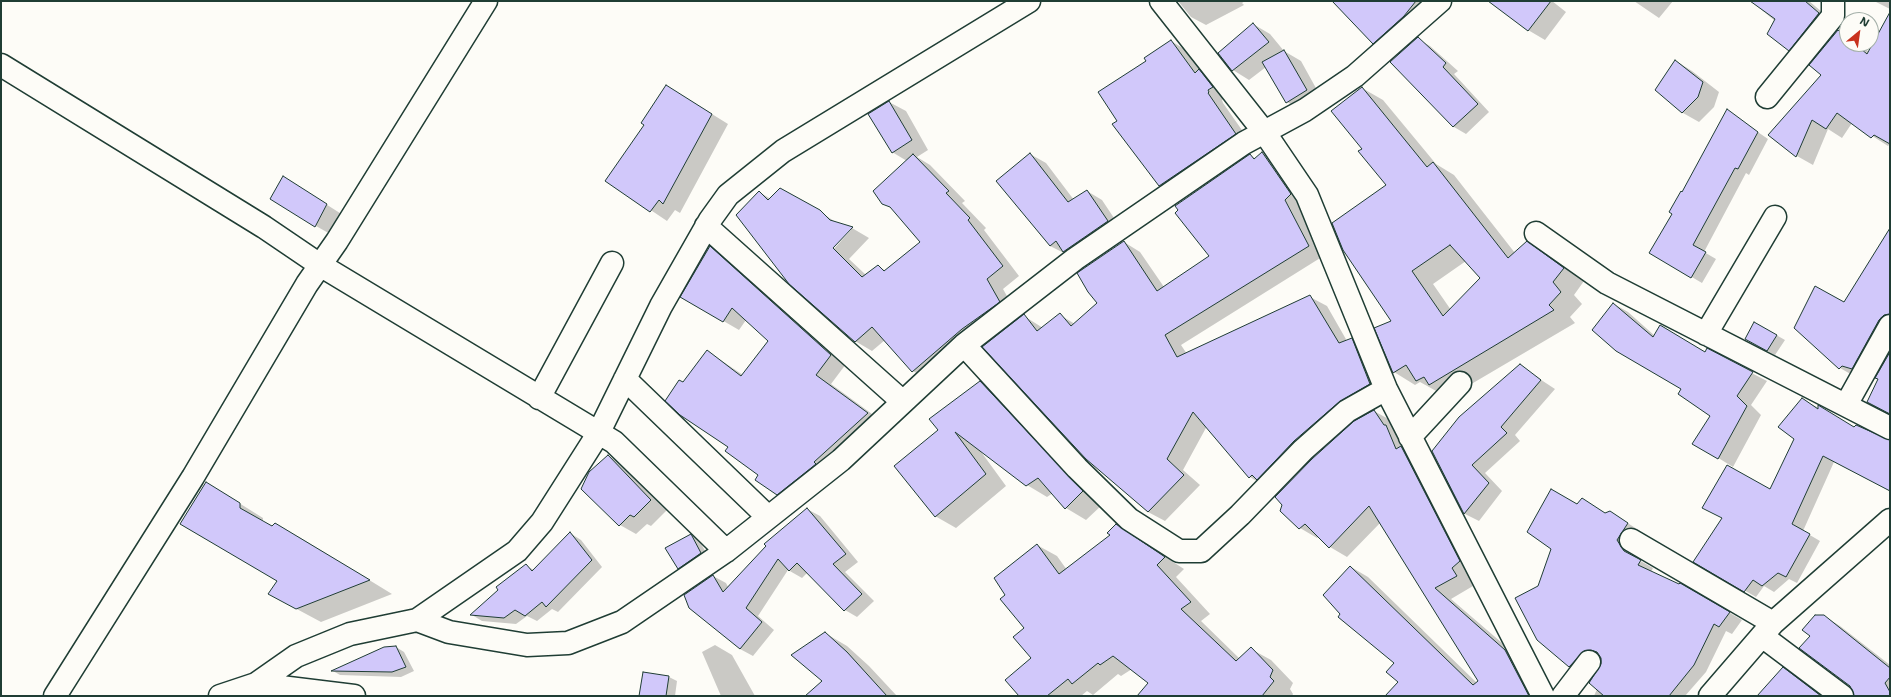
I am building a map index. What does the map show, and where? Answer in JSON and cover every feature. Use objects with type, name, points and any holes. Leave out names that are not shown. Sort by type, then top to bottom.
[{"type":"street","points":[[55,696],[193,477],[320,265],[337,241],[486,1]]},
{"type":"street","points":[[220,696],[256,684],[296,656],[350,634],[417,620],[517,550],[542,522],[598,434],[661,306],[706,226],[728,195],[783,151],[1030,1]]},
{"type":"street","points":[[1161,1],[1265,132],[1308,195],[1386,389],[1543,696]]},
{"type":"street","points":[[417,620],[450,632],[527,644],[568,643],[622,622],[726,550],[841,460],[964,344],[1075,259],[1244,143],[1305,110],[1355,76],[1440,1]]},
{"type":"street","points":[[1767,97],[1833,16],[1833,1]]},
{"type":"street","points":[[1,65],[258,223],[320,265],[598,434],[614,442],[726,550]]},
{"type":"street","points":[[1706,334],[1775,217]]},
{"type":"street","points":[[706,226],[903,402]]},
{"type":"street","points":[[1536,233],[1607,283],[1890,428]]},
{"type":"street","points":[[539,398],[612,263]]},
{"type":"street","points":[[1846,405],[1890,326]]},
{"type":"street","points":[[964,344],[1077,468],[1129,519],[1179,551],[1201,551],[1303,450],[1336,420],[1347,411],[1386,389]]},
{"type":"street","points":[[625,379],[768,517]]},
{"type":"street","points":[[1410,436],[1460,383]]},
{"type":"street","points":[[1710,696],[1768,630],[1890,520]]},
{"type":"street","points":[[1631,540],[1768,630],[1842,696]]},
{"type":"street","points":[[1563,696],[1589,662]]},
{"type":"street","points":[[256,684],[354,696]]},
{"type":"building","points":[[1332,1],[1416,1],[1404,16],[1373,44]]},
{"type":"building","points":[[1488,1],[1551,1],[1528,31]]},
{"type":"building","points":[[1750,1],[1805,1],[1819,13],[1789,51],[1767,34],[1775,19]]},
{"type":"building","points":[[1890,12],[1890,144],[1874,135],[1871,138],[1837,113],[1826,129],[1812,120],[1796,157],[1768,135],[1821,75],[1809,65],[1838,30],[1839,52],[1865,52],[1867,54],[1868,52],[1879,52],[1879,32]]},
{"type":"building","points":[[1253,23],[1269,42],[1232,71],[1218,53]]},
{"type":"building","points":[[1418,37],[1446,63],[1443,67],[1478,104],[1453,127],[1390,62]]},
{"type":"building","points":[[1171,40],[1195,73],[1199,69],[1213,87],[1208,90],[1208,93],[1236,134],[1159,186],[1112,124],[1117,121],[1098,92],[1146,61],[1144,58]]},
{"type":"building","points":[[1284,50],[1307,90],[1286,103],[1262,62]]},
{"type":"building","points":[[1675,60],[1703,82],[1698,97],[1682,113],[1655,90]]},
{"type":"building","points":[[666,85],[712,114],[663,204],[659,200],[650,212],[605,181],[644,125],[641,123]]},
{"type":"building","points":[[1362,87],[1427,167],[1433,162],[1508,258],[1527,241],[1564,268],[1553,282],[1561,292],[1549,305],[1554,310],[1429,385],[1424,377],[1416,381],[1406,365],[1393,373],[1374,328],[1391,321],[1343,250],[1332,223],[1386,185],[1358,151],[1362,149],[1331,111]],"holes":[[[1450,245],[1480,278],[1443,316],[1412,271]]]},
{"type":"building","points":[[889,101],[912,140],[892,153],[868,114]]},
{"type":"building","points":[[1727,109],[1758,132],[1738,169],[1735,168],[1693,245],[1706,252],[1691,278],[1649,253],[1672,214],[1669,212],[1681,191],[1682,192]]},
{"type":"building","points":[[1262,152],[1291,194],[1285,200],[1309,246],[1165,335],[1177,357],[1310,295],[1339,343],[1352,338],[1370,384],[1339,402],[1294,441],[1257,480],[1252,475],[1249,478],[1193,412],[1167,459],[1184,475],[1148,512],[1086,459],[982,347],[1024,314],[1037,331],[1060,313],[1071,326],[1097,303],[1088,292],[1077,273],[1124,241],[1157,291],[1209,256],[1175,213],[1178,210],[1175,206],[1250,154],[1254,159]]},
{"type":"building","points":[[1030,153],[1068,202],[1087,190],[1108,221],[1063,252],[1056,241],[1050,246],[996,181]]},
{"type":"building","points":[[913,154],[949,191],[946,193],[970,218],[968,220],[1003,266],[987,279],[1000,302],[962,329],[912,372],[872,327],[855,342],[789,284],[736,215],[759,191],[768,200],[780,188],[820,210],[830,220],[853,227],[833,248],[862,277],[878,265],[884,271],[920,242],[890,207],[882,204],[873,191]]},
{"type":"building","points":[[283,176],[327,204],[315,227],[270,199]]},
{"type":"building","points":[[1890,228],[1890,314],[1884,315],[1879,320],[1852,369],[1842,366],[1839,369],[1794,328],[1815,286],[1844,302]]},
{"type":"building","points":[[710,246],[831,355],[816,375],[868,413],[814,462],[816,464],[777,495],[755,480],[758,475],[725,451],[728,447],[680,415],[665,401],[679,380],[683,382],[707,350],[741,376],[768,341],[732,308],[723,322],[680,297]]},
{"type":"building","points":[[1613,303],[1653,337],[1660,325],[1705,352],[1707,348],[1753,372],[1737,396],[1747,406],[1718,459],[1692,444],[1710,416],[1678,394],[1681,389],[1616,351],[1592,330]]},
{"type":"building","points":[[1754,322],[1777,335],[1767,351],[1745,339]]},
{"type":"building","points":[[1890,352],[1890,414],[1867,402],[1878,379],[1875,378]]},
{"type":"building","points":[[1520,364],[1541,380],[1501,427],[1507,433],[1472,465],[1489,483],[1464,514],[1432,451],[1459,417]]},
{"type":"building","points":[[980,381],[1083,491],[1065,509],[1038,478],[1026,486],[955,432],[986,474],[935,517],[894,466],[938,430],[929,419]]},
{"type":"building","points":[[1802,398],[1818,409],[1818,405],[1854,427],[1856,425],[1890,440],[1890,491],[1823,456],[1792,524],[1810,534],[1786,577],[1778,573],[1762,586],[1753,580],[1744,592],[1693,562],[1722,518],[1702,508],[1727,465],[1770,489],[1794,439],[1778,427]]},
{"type":"building","points":[[1374,410],[1384,425],[1386,425],[1396,449],[1401,446],[1460,561],[1452,568],[1457,576],[1435,588],[1505,650],[1529,696],[1385,696],[1398,682],[1386,672],[1394,663],[1338,617],[1340,614],[1323,595],[1350,566],[1473,685],[1478,681],[1369,506],[1329,548],[1305,524],[1299,529],[1280,511],[1282,505],[1275,497],[1312,459],[1354,421]]},
{"type":"building","points":[[608,455],[651,500],[634,517],[630,515],[619,526],[581,489],[589,472]]},
{"type":"building","points":[[206,482],[240,503],[240,508],[272,526],[275,523],[370,580],[296,609],[268,594],[277,581],[180,524]]},
{"type":"building","points":[[1551,489],[1577,504],[1582,498],[1605,513],[1610,511],[1628,523],[1617,540],[1624,551],[1641,560],[1638,565],[1679,584],[1680,583],[1730,612],[1719,627],[1714,624],[1694,665],[1669,696],[1604,696],[1589,683],[1601,664],[1601,658],[1597,652],[1591,650],[1584,651],[1569,667],[1537,640],[1515,598],[1538,586],[1551,549],[1527,532]]},
{"type":"building","points":[[807,508],[846,554],[833,564],[862,594],[844,611],[797,563],[789,571],[778,559],[746,608],[762,622],[740,649],[689,608],[684,595],[713,575],[723,592],[766,546],[764,544]]},
{"type":"building","points":[[1116,524],[1165,557],[1157,565],[1191,602],[1181,609],[1236,661],[1251,647],[1273,670],[1270,677],[1274,681],[1262,696],[1137,696],[1148,683],[1113,656],[1100,665],[1098,663],[1072,684],[1068,679],[1047,696],[1019,696],[1005,680],[1031,658],[1013,637],[1024,628],[1000,599],[1005,595],[994,578],[1037,544],[1059,574],[1110,535],[1107,533]]},
{"type":"building","points":[[570,532],[592,560],[546,607],[542,602],[525,616],[515,610],[504,618],[470,615],[498,590],[496,587],[526,564],[532,571]]},
{"type":"building","points":[[691,534],[701,553],[678,569],[665,548]]},
{"type":"building","points":[[1815,615],[1824,615],[1890,668],[1890,677],[1885,683],[1890,692],[1890,696],[1854,696],[1850,686],[1799,648],[1810,636],[1802,630]]},
{"type":"building","points":[[825,632],[847,652],[887,696],[805,696],[822,681],[791,655]]},
{"type":"building","points":[[396,646],[406,667],[392,672],[331,671],[384,647]]},
{"type":"building","points":[[1783,667],[1821,696],[1757,696]]},
{"type":"building","points":[[643,672],[669,676],[666,696],[639,696]]}]
